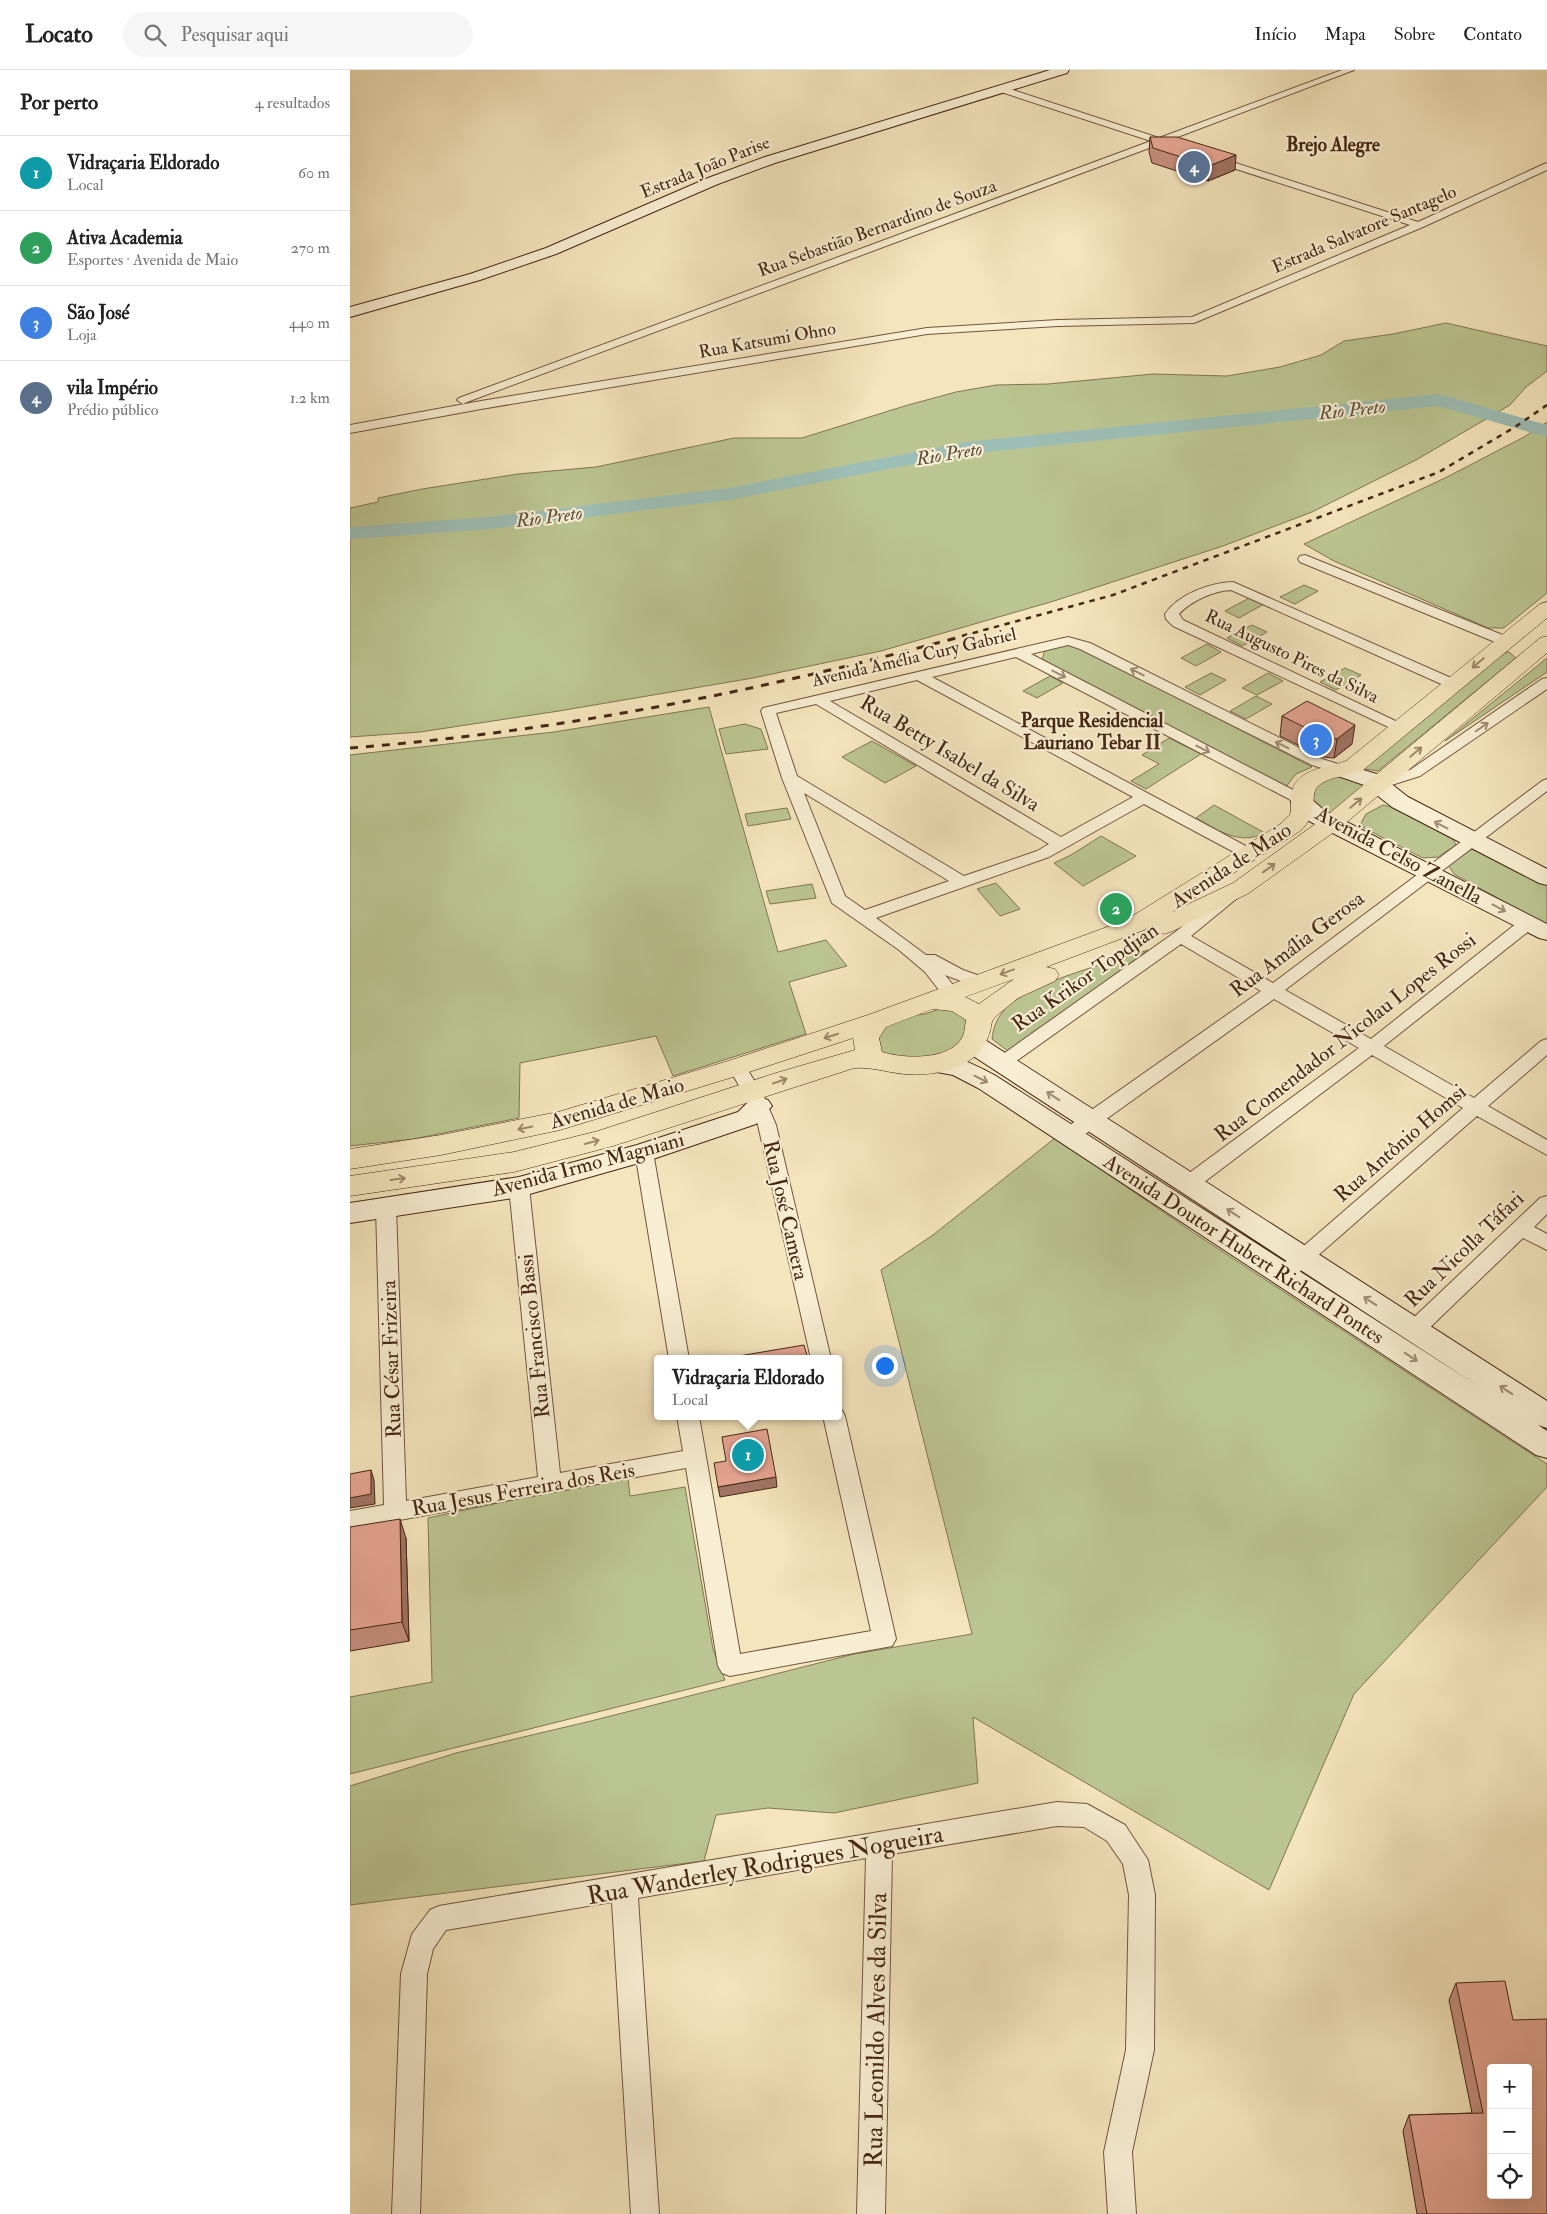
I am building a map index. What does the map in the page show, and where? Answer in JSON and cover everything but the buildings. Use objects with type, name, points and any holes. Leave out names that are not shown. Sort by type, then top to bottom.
[{"type":"main road","name":"Estrada João Parise","points":[[354,309],[449,285],[515,264],[551,251],[740,170],[1063,70]]},
{"type":"main road","name":"Avenida de Maio","points":[[350,1159],[441,1145],[560,1121],[737,1067],[877,1021],[1135,925],[1287,830],[1298,820],[1303,811],[1303,791],[1308,783],[1320,776],[1354,766],[1547,608]]},
{"type":"main road","points":[[1511,637],[1547,640]]},
{"type":"main road","points":[[1511,637],[1519,651],[1522,663]]},
{"type":"main road","name":"Avenida de Maio","points":[[350,1186],[514,1162],[755,1099],[853,1059],[873,1058],[897,1066],[914,1067],[935,1064],[958,1055],[997,1000],[1024,983],[1112,950],[1241,888],[1333,822],[1547,640]]},
{"type":"main road","points":[[1343,770],[1379,784],[1400,802],[1471,841],[1547,878]]},
{"type":"main road","name":"Avenida Celso Zanella","points":[[1302,803],[1317,816],[1333,822],[1537,928]]},
{"type":"main road","points":[[943,998],[968,1007],[976,1031]]},
{"type":"main road","points":[[873,1058],[865,1040],[866,1034],[877,1021]]},
{"type":"main road","name":"Avenida Doutor Hubert Richard Pontes","points":[[976,1031],[1002,1063],[1080,1128],[1130,1176],[1292,1266],[1414,1330],[1538,1413],[1547,1446]]},
{"type":"main road","name":"Avenida Doutor Hubert Richard Pontes","points":[[935,1064],[959,1068],[1188,1184],[1292,1266],[1538,1413]]},
{"type":"main road","name":"Avenida Irmo Magniani","points":[[350,1213],[518,1187],[644,1152],[747,1118],[755,1099]]},
{"type":"street","name":"Rua Sebastião Bernardino de Souza","points":[[416,418],[1350,70]]},
{"type":"street","points":[[1001,89],[1177,147]]},
{"type":"street","points":[[1206,156],[1419,225]]},
{"type":"street","name":"Estrada Salvatore Santagelo","points":[[1194,320],[1419,225],[1547,166]]},
{"type":"street","name":"Rua Katsumi Ohno","points":[[350,429],[927,331],[1058,323],[1194,320]]},
{"type":"street","points":[[1305,559],[1511,637]]},
{"type":"street","name":"Rua Augusto Pires da Silva","points":[[1399,728],[1178,623],[1173,619],[1172,614],[1179,606],[1218,587],[1233,586],[1454,684]]},
{"type":"street","name":"Avenida Amélia Cury Gabriel","points":[[790,778],[768,710],[1039,646],[1068,641],[1085,646],[1317,762],[1343,770]]},
{"type":"street","points":[[1039,646],[1036,654],[1040,664]]},
{"type":"street","name":"Avenida Celso Zanella","points":[[1016,652],[1294,796],[1302,803]]},
{"type":"street","points":[[918,675],[1249,854]]},
{"type":"street","points":[[1379,784],[1415,773],[1547,682]]},
{"type":"street","name":"Rua Betty Isabel da Silva","points":[[817,699],[1061,844]]},
{"type":"street","points":[[790,778],[962,882]]},
{"type":"street","points":[[790,778],[838,898],[905,946],[941,967],[980,982]]},
{"type":"street","name":"Rua Amália Gerosa","points":[[1080,1128],[1274,991],[1547,784]]},
{"type":"street","points":[[862,917],[1043,854],[1143,798]]},
{"type":"street","name":"Rua Krikor Topdjian","points":[[1002,1063],[1187,932],[1241,888]]},
{"type":"street","name":"Rua Comendador Nicolau Lopes Rossi","points":[[1188,1184],[1373,1046],[1537,928]]},
{"type":"street","points":[[1187,932],[1274,991],[1373,1046],[1547,1148]]},
{"type":"street","points":[[905,946],[931,968],[943,998]]},
{"type":"street","name":"Rua Antônio Homsi","points":[[1292,1266],[1547,1045]]},
{"type":"street","name":"Rua José Camera","points":[[737,1067],[767,1125],[820,1355]]},
{"type":"street","points":[[644,1152],[678,1355]]},
{"type":"street","name":"Rua Francisco Bassi","points":[[518,1187],[550,1484]]},
{"type":"street","name":"Rua Nicolla Táfari","points":[[1414,1330],[1547,1203]]},
{"type":"street","name":"Rua César Frizeira","points":[[386,1207],[395,1512]]},
{"type":"street","points":[[1521,1228],[1547,1243]]},
{"type":"street","points":[[689,1420],[730,1666],[884,1639],[835,1420]]},
{"type":"street","name":"Rua Jesus Ferreira dos Reis","points":[[350,1520],[696,1458]]},
{"type":"street","name":"Rua Wanderley Rodrigues Nogueira","points":[[406,2214],[414,1974],[421,1943],[439,1919],[1057,1814],[1087,1816],[1116,1833],[1135,1860],[1142,1895],[1140,2050],[1118,2152],[1122,2214]]},
{"type":"street","name":"Rua Leonildo Alves da Silva","points":[[871,2214],[879,1845]]},
{"type":"street","points":[[624,1889],[645,2214]]},
{"type":"green space","points":[[1446,323],[1547,346],[1547,371],[1526,387],[1510,405],[1416,460],[1312,512],[1223,546],[1054,601],[881,651],[753,678],[559,711],[420,732],[350,737],[350,508],[378,502],[378,498],[422,489],[518,474],[596,467],[734,438],[802,438],[908,405],[956,392],[996,385],[1048,384],[1153,374],[1227,376],[1280,367],[1321,355],[1344,341],[1393,334]]},
{"type":"green space","points":[[1547,422],[1547,593],[1504,628],[1488,628],[1334,561],[1304,544],[1445,478],[1524,437]]},
{"type":"green space","points":[[1304,585],[1318,591],[1295,604],[1280,597]]},
{"type":"green space","points":[[1249,598],[1264,604],[1239,618],[1225,611]]},
{"type":"green space","points":[[1252,625],[1267,632],[1242,646],[1227,638]]},
{"type":"green space","points":[[1207,644],[1221,652],[1196,666],[1181,658]]},
{"type":"green space","points":[[1067,645],[1077,646],[1312,767],[1296,774],[1285,788],[1042,661],[1045,648]]},
{"type":"green space","points":[[1509,652],[1516,658],[1378,771],[1360,768],[1500,653]]},
{"type":"green space","points":[[1547,658],[1547,672],[1445,741]]},
{"type":"green space","points":[[1345,668],[1361,675],[1336,690],[1320,682]]},
{"type":"green space","points":[[1211,673],[1226,680],[1200,695],[1185,687]]},
{"type":"green space","points":[[1268,673],[1283,681],[1257,695],[1242,688]]},
{"type":"green space","points":[[1050,676],[1063,683],[1037,698],[1023,691]]},
{"type":"green space","points":[[1256,696],[1272,704],[1246,719],[1230,711]]},
{"type":"green space","points":[[709,707],[778,952],[826,940],[847,966],[789,982],[806,1034],[673,1076],[656,1036],[520,1063],[519,1118],[413,1139],[350,1146],[350,755],[554,732]]},
{"type":"green space","points":[[745,724],[761,729],[768,749],[726,754],[719,729]]},
{"type":"green space","points":[[1169,738],[1201,754],[1146,789],[1131,781],[1159,764],[1142,755]]},
{"type":"green space","points":[[872,741],[916,766],[885,783],[842,757]]},
{"type":"green space","points":[[1340,776],[1371,783],[1331,817],[1318,810],[1309,792],[1319,781]]},
{"type":"green space","points":[[1214,805],[1265,833],[1255,837],[1238,837],[1229,835],[1196,818]]},
{"type":"green space","points":[[1383,805],[1391,807],[1453,839],[1456,845],[1438,857],[1423,858],[1364,828],[1361,823],[1366,814]]},
{"type":"green space","points":[[787,808],[791,819],[748,826],[745,814]]},
{"type":"green space","points":[[1101,836],[1136,856],[1083,886],[1054,863],[1071,855]]},
{"type":"green space","points":[[1477,848],[1547,884],[1547,925],[1454,874],[1448,865],[1462,852]]},
{"type":"green space","points":[[996,883],[1020,909],[1000,916],[977,889]]},
{"type":"green space","points":[[812,884],[816,898],[770,904],[766,891]]},
{"type":"green space","points":[[1148,950],[1009,1052],[992,1039],[999,1016],[1009,1005],[1022,996],[1055,980]]},
{"type":"green space","points":[[946,1007],[972,1019],[964,1039],[954,1049],[944,1054],[922,1058],[876,1053],[877,1030],[915,1015],[925,1014]]},
{"type":"green space","points":[[1055,1138],[1194,1233],[1547,1464],[1547,1487],[1354,1694],[1269,1890],[973,1717],[978,1783],[834,1813],[768,1808],[716,1815],[704,1861],[350,1905],[350,1786],[456,1753],[591,1721],[854,1654],[972,1634],[881,1270],[933,1235]]},
{"type":"green space","points":[[628,1479],[630,1496],[685,1487],[713,1649],[725,1680],[350,1774],[350,1697],[432,1682],[428,1518],[563,1489]]},
{"type":"waterway","name":"Rio Preto","points":[[350,533],[490,523],[729,494],[966,448],[1439,400],[1547,431]]},
{"type":"railway","points":[[962,636],[1113,595],[1439,472],[1515,427],[1547,405]]},
{"type":"railway","points":[[350,748],[506,731],[661,706],[815,674],[967,635]]},
{"type":"place","name":"vila Império","points":[[1194,167]]},
{"type":"place","name":"São José","points":[[1316,740]]},
{"type":"place","name":"Ativa Academia","points":[[1116,909]]},
{"type":"place","name":"Vidraçaria Eldorado","points":[[748,1455]]},
{"type":"district","name":"Brejo Alegre","points":[[1333,144]]},
{"type":"district","name":"Parque Residencial Lauriano Tebar II","points":[[1092,731]]}]
